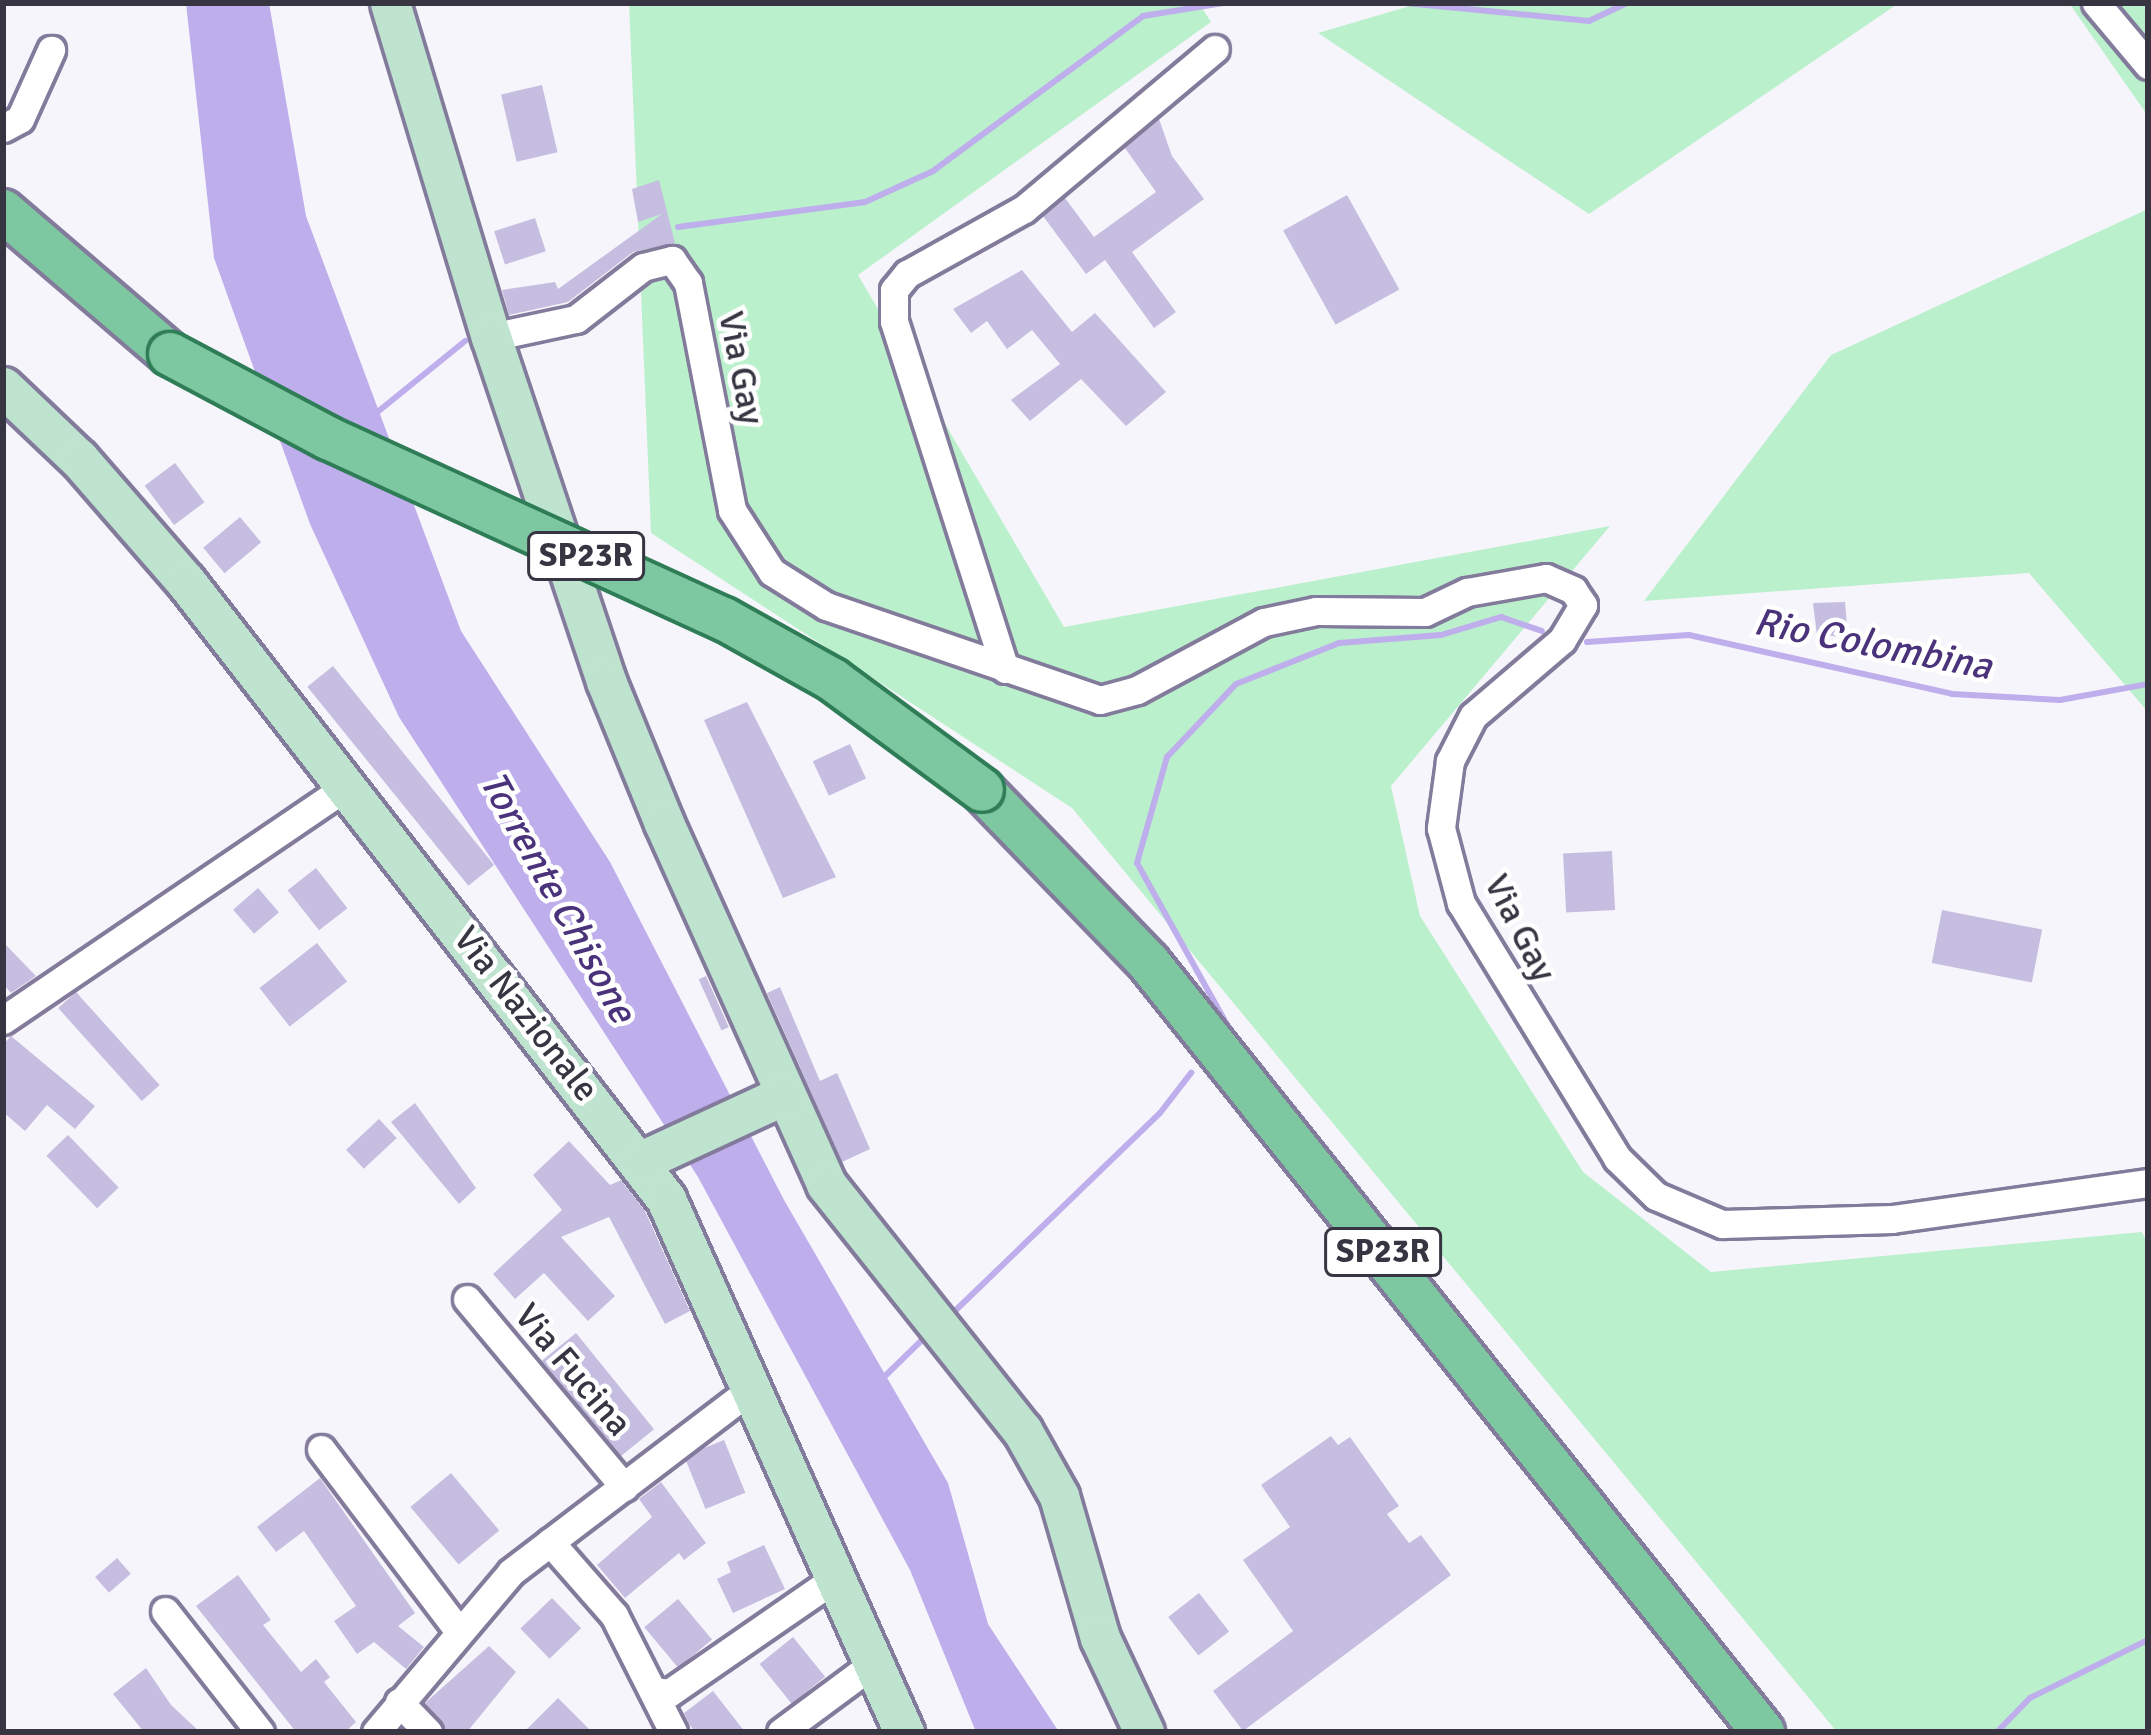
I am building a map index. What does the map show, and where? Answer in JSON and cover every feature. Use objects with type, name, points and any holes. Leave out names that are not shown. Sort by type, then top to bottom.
[{"type":"main road","name":"SP23R","points":[[3,211],[112,310],[170,354],[328,438],[724,619],[833,680],[982,790],[1149,963],[1763,1732]]},
{"type":"main road","points":[[3,237],[67,292],[112,310]]},
{"type":"street","points":[[390,3],[491,337],[623,725],[784,1095],[853,1221],[1022,1430],[1059,1496],[1100,1638],[1144,1732]]},
{"type":"street","points":[[2096,3],[2148,65]]},
{"type":"street","points":[[1005,669],[894,321],[894,290],[907,274],[1024,209],[1215,49]]},
{"type":"street","points":[[3,128],[20,119],[51,50]]},
{"type":"street","name":"Via Gay","points":[[491,337],[576,319],[643,267],[671,260],[688,283],[732,510],[772,572],[826,606],[1100,700],[1136,690],[1264,622],[1316,611],[1424,612],[1467,592],[1546,578],[1582,605],[1562,640],[1473,716],[1450,761],[1441,828],[1461,903],[1617,1158],[1656,1196],[1722,1224],[1892,1219],[2148,1183]]},
{"type":"street","name":"Via Nazionale","points":[[3,387],[79,459],[186,582],[640,1161],[693,1247],[904,1732]]},
{"type":"street","points":[[3,1021],[347,786]]},
{"type":"street","points":[[640,1161],[784,1095]]},
{"type":"street","name":"Via Fucina","points":[[467,1299],[624,1487]]},
{"type":"street","name":"Via Fucina","points":[[376,1732],[457,1629],[550,1543],[754,1387]]},
{"type":"street","points":[[321,1449],[457,1629]]},
{"type":"street","points":[[550,1543],[614,1615],[673,1732]]},
{"type":"street","points":[[655,1691],[669,1693],[836,1577]]},
{"type":"street","points":[[165,1611],[260,1732]]},
{"type":"street","points":[[781,1732],[873,1664]]},
{"type":"street","points":[[399,1702],[428,1732]]},
{"type":"green space","points":[[629,3],[1199,3],[1211,22],[858,275],[1064,627],[1610,526],[1391,786],[1420,916],[1583,1172],[1711,1272],[2142,1232],[2148,1245],[2148,1732],[1837,1732],[1072,808],[651,533]]},
{"type":"green space","points":[[1420,3],[1899,3],[1589,214],[1318,33]]},
{"type":"green space","points":[[2069,3],[2148,3],[2148,116]]},
{"type":"green space","points":[[2148,209],[2148,712],[2029,573],[1644,601],[1831,355]]},
{"type":"water","name":"Torrente Chisone","points":[[186,3],[269,3],[306,216],[461,631],[610,862],[784,1200],[948,1483],[988,1624],[1059,1732],[976,1732],[910,1570],[698,1177],[399,717],[310,524],[214,258]]},
{"type":"building","points":[[542,85],[558,152],[517,162],[501,94]]},
{"type":"building","points":[[1159,119],[1172,156],[1204,199],[1132,252],[1176,312],[1154,328],[1105,260],[1086,274],[1043,216],[1065,198],[1094,237],[1156,192],[1125,148]]},
{"type":"building","points":[[659,180],[675,243],[633,252],[568,302],[509,315],[502,290],[555,282],[558,289],[662,214],[638,222],[632,189]]},
{"type":"building","points":[[1347,195],[1399,289],[1336,325],[1283,230]]},
{"type":"building","points":[[535,218],[546,251],[505,265],[494,231]]},
{"type":"building","points":[[1022,270],[1072,332],[1095,313],[1166,392],[1126,426],[1081,379],[1030,421],[1011,400],[1060,364],[1032,330],[1007,349],[987,321],[971,333],[953,309]]},
{"type":"building","points":[[175,463],[204,502],[174,525],[145,486]]},
{"type":"building","points":[[240,517],[261,542],[224,573],[203,548]]},
{"type":"building","points":[[1845,602],[1848,637],[1817,635],[1813,603]]},
{"type":"building","points":[[333,666],[494,865],[468,886],[307,687]]},
{"type":"building","points":[[747,702],[836,877],[783,898],[704,720]]},
{"type":"building","points":[[850,744],[866,778],[829,796],[813,761]]},
{"type":"building","points":[[1612,851],[1615,910],[1566,912],[1563,854]]},
{"type":"building","points":[[316,868],[347,908],[319,930],[288,890]]},
{"type":"building","points":[[258,888],[279,912],[254,934],[233,910]]},
{"type":"building","points":[[1942,910],[2042,929],[2032,982],[1932,963]]},
{"type":"building","points":[[3,942],[36,976],[11,993],[3,984]]},
{"type":"building","points":[[317,943],[347,982],[290,1027],[259,988]]},
{"type":"building","points":[[706,976],[729,1027],[721,1030],[699,979]]},
{"type":"building","points":[[780,987],[820,1081],[837,1073],[870,1149],[842,1162],[767,993]]},
{"type":"building","points":[[76,992],[160,1085],[142,1101],[58,1008]]},
{"type":"building","points":[[11,1036],[95,1106],[75,1129],[47,1105],[25,1131],[3,1112],[3,1045]]},
{"type":"building","points":[[415,1103],[476,1188],[459,1204],[391,1122]]},
{"type":"building","points":[[379,1119],[397,1138],[364,1169],[346,1150]]},
{"type":"building","points":[[68,1135],[119,1188],[97,1208],[46,1156]]},
{"type":"building","points":[[569,1141],[610,1185],[621,1180],[645,1211],[690,1311],[665,1324],[609,1217],[561,1237],[615,1296],[588,1321],[544,1273],[515,1299],[493,1274],[562,1210],[533,1175]]},
{"type":"building","points":[[576,1333],[654,1429],[620,1457],[542,1361]]},
{"type":"building","points":[[1331,1436],[1338,1445],[1350,1437],[1399,1506],[1387,1514],[1409,1543],[1421,1535],[1451,1575],[1243,1731],[1213,1691],[1293,1631],[1243,1560],[1290,1527],[1261,1485]]},
{"type":"building","points":[[724,1440],[745,1493],[705,1509],[684,1456]]},
{"type":"building","points":[[451,1473],[499,1530],[459,1565],[410,1507]]},
{"type":"building","points":[[320,1478],[415,1613],[398,1626],[424,1647],[406,1669],[374,1642],[357,1654],[334,1621],[356,1606],[304,1531],[276,1552],[257,1527]]},
{"type":"building","points":[[661,1482],[706,1543],[684,1560],[679,1553],[625,1598],[597,1565],[652,1517],[639,1499]]},
{"type":"building","points":[[764,1545],[785,1589],[733,1613],[717,1579],[731,1572],[727,1562]]},
{"type":"building","points":[[117,1558],[131,1574],[109,1593],[95,1577]]},
{"type":"building","points":[[238,1575],[271,1620],[263,1625],[301,1672],[316,1659],[330,1677],[324,1682],[356,1722],[345,1732],[296,1732],[196,1606]]},
{"type":"building","points":[[1199,1593],[1229,1632],[1198,1656],[1168,1617]]},
{"type":"building","points":[[552,1598],[581,1628],[550,1659],[520,1629]]},
{"type":"building","points":[[678,1599],[712,1640],[678,1668],[644,1627]]},
{"type":"building","points":[[793,1637],[825,1677],[792,1704],[760,1664]]},
{"type":"building","points":[[489,1646],[516,1672],[467,1732],[446,1732],[425,1703]]},
{"type":"building","points":[[146,1668],[171,1705],[200,1732],[144,1732],[113,1694]]},
{"type":"building","points":[[713,1691],[745,1732],[695,1732],[684,1713]]},
{"type":"building","points":[[558,1698],[592,1732],[524,1732]]},
{"type":"waterway","points":[[678,227],[865,202],[933,171],[1143,16],[1223,3]]},
{"type":"waterway","points":[[1406,3],[1589,21],[1627,3]]},
{"type":"waterway","points":[[375,414],[465,341]]},
{"type":"waterway","name":"Rio Colombina","points":[[1230,1030],[1137,863],[1167,757],[1236,684],[1339,643],[1441,635],[1501,617],[1542,631]]},
{"type":"waterway","name":"Rio Colombina","points":[[1587,642],[1689,635],[1952,694],[2060,700],[2148,684]]},
{"type":"waterway","name":"Rio Colombina","points":[[957,1309],[1160,1113],[1191,1073]]},
{"type":"waterway","name":"Rio Colombina","points":[[882,1379],[922,1340]]},
{"type":"waterway","points":[[1997,1732],[2030,1698],[2148,1640]]}]
